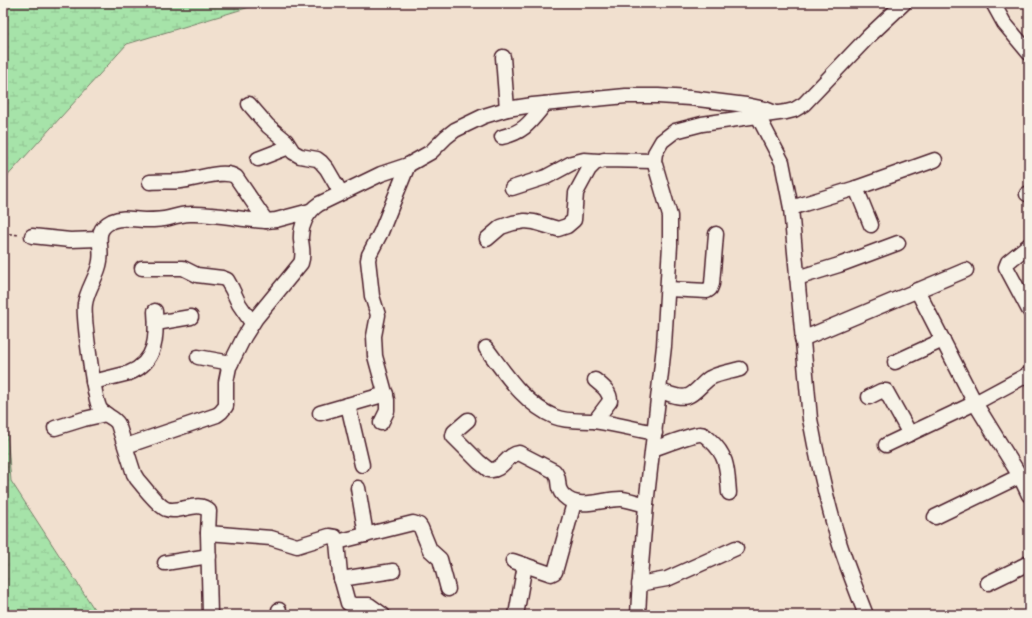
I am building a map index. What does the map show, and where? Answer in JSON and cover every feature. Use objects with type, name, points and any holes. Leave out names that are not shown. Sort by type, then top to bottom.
[{"type":"street","points":[[638,615],[639,584],[646,506],[664,346],[671,237],[670,216],[654,161],[655,153],[662,141],[675,131],[702,124],[794,110],[808,101],[868,37],[904,3]]},
{"type":"street","points":[[993,3],[1004,23],[1027,46]]},
{"type":"street","points":[[503,57],[507,109]]},
{"type":"street","points":[[126,446],[217,415],[226,406],[226,382],[231,363],[252,323],[301,263],[303,258],[302,234],[306,217],[310,211],[318,204],[381,174],[408,165],[430,152],[455,130],[484,116],[507,109],[626,96],[690,98],[765,108],[775,113]]},
{"type":"street","points":[[249,104],[268,126],[286,141],[293,152],[300,156],[317,159],[321,162],[327,169],[341,193]]},
{"type":"street","points":[[502,137],[512,135],[523,129],[545,104]]},
{"type":"street","points":[[758,116],[782,162],[791,208],[810,419],[816,450],[827,500],[840,544],[866,615]]},
{"type":"street","points":[[258,159],[289,147]]},
{"type":"street","points":[[512,188],[546,177],[572,163],[584,160],[654,161]]},
{"type":"street","points":[[791,208],[856,188],[935,160]]},
{"type":"street","points":[[487,239],[500,227],[519,222],[534,222],[558,229],[567,226],[574,220],[576,193],[589,168],[595,162],[599,161]]},
{"type":"street","points":[[381,423],[387,411],[386,394],[375,356],[374,336],[378,315],[372,296],[368,260],[408,165]]},
{"type":"street","points":[[150,182],[180,181],[222,173],[233,174],[266,221]]},
{"type":"street","points":[[856,188],[871,226]]},
{"type":"street","points":[[210,615],[208,533],[210,514],[208,510],[199,506],[168,510],[162,506],[137,479],[117,422],[114,418],[100,409],[97,404],[84,308],[86,297],[99,264],[101,253],[99,239],[101,230],[104,226],[122,218],[150,220],[190,214],[266,221],[276,220],[310,211]]},
{"type":"street","points":[[668,289],[706,291],[710,289],[712,284],[716,234]]},
{"type":"street","points":[[32,236],[70,240],[99,239]]},
{"type":"street","points":[[797,278],[839,265],[898,243]]},
{"type":"street","points":[[1029,245],[1008,262],[1006,267],[1029,310]]},
{"type":"street","points":[[142,268],[183,268],[197,275],[227,280],[239,304],[252,323]]},
{"type":"street","points":[[802,339],[966,270]]},
{"type":"street","points":[[917,290],[975,403],[1020,476],[1029,495]]},
{"type":"street","points":[[93,382],[129,373],[143,364],[153,350],[156,338],[155,317],[190,317]]},
{"type":"street","points":[[896,362],[943,340]]},
{"type":"street","points":[[486,348],[519,390],[530,401],[544,411],[564,419],[595,421],[655,433]]},
{"type":"street","points":[[198,357],[231,363]]},
{"type":"street","points":[[660,391],[686,397],[714,376],[740,370]]},
{"type":"street","points":[[886,445],[975,403],[1029,374]]},
{"type":"street","points":[[595,380],[608,392],[610,401],[595,421]]},
{"type":"street","points":[[869,398],[882,391],[886,391],[910,434]]},
{"type":"street","points":[[320,413],[386,394]]},
{"type":"street","points":[[348,405],[362,465]]},
{"type":"street","points":[[55,428],[106,414]]},
{"type":"street","points":[[468,420],[454,432],[453,436],[489,470],[495,470],[514,455],[519,453],[554,471],[558,475],[558,485],[560,491],[570,501],[579,503],[622,499],[646,506]]},
{"type":"street","points":[[653,449],[696,434],[704,435],[715,444],[724,457],[727,464],[729,493]]},
{"type":"street","points":[[935,517],[1020,476]]},
{"type":"street","points":[[358,488],[366,535]]},
{"type":"street","points":[[516,615],[519,563],[551,574],[556,571],[574,502]]},
{"type":"street","points":[[337,542],[416,523],[421,528],[432,554],[440,559],[448,589]]},
{"type":"street","points":[[208,533],[271,538],[297,546],[329,536],[335,537],[337,542],[341,579],[348,603],[354,605],[369,605],[383,615]]},
{"type":"street","points":[[639,584],[666,579],[736,548]]},
{"type":"street","points":[[165,563],[209,556]]},
{"type":"street","points":[[988,583],[1029,563]]},
{"type":"street","points":[[341,579],[393,571]]},
{"type":"path","points":[[3,233],[32,236]]},
{"type":"green space","points":[[3,3],[263,3],[127,44],[3,181]]},
{"type":"green space","points":[[3,384],[11,481],[98,615],[3,615]]}]
